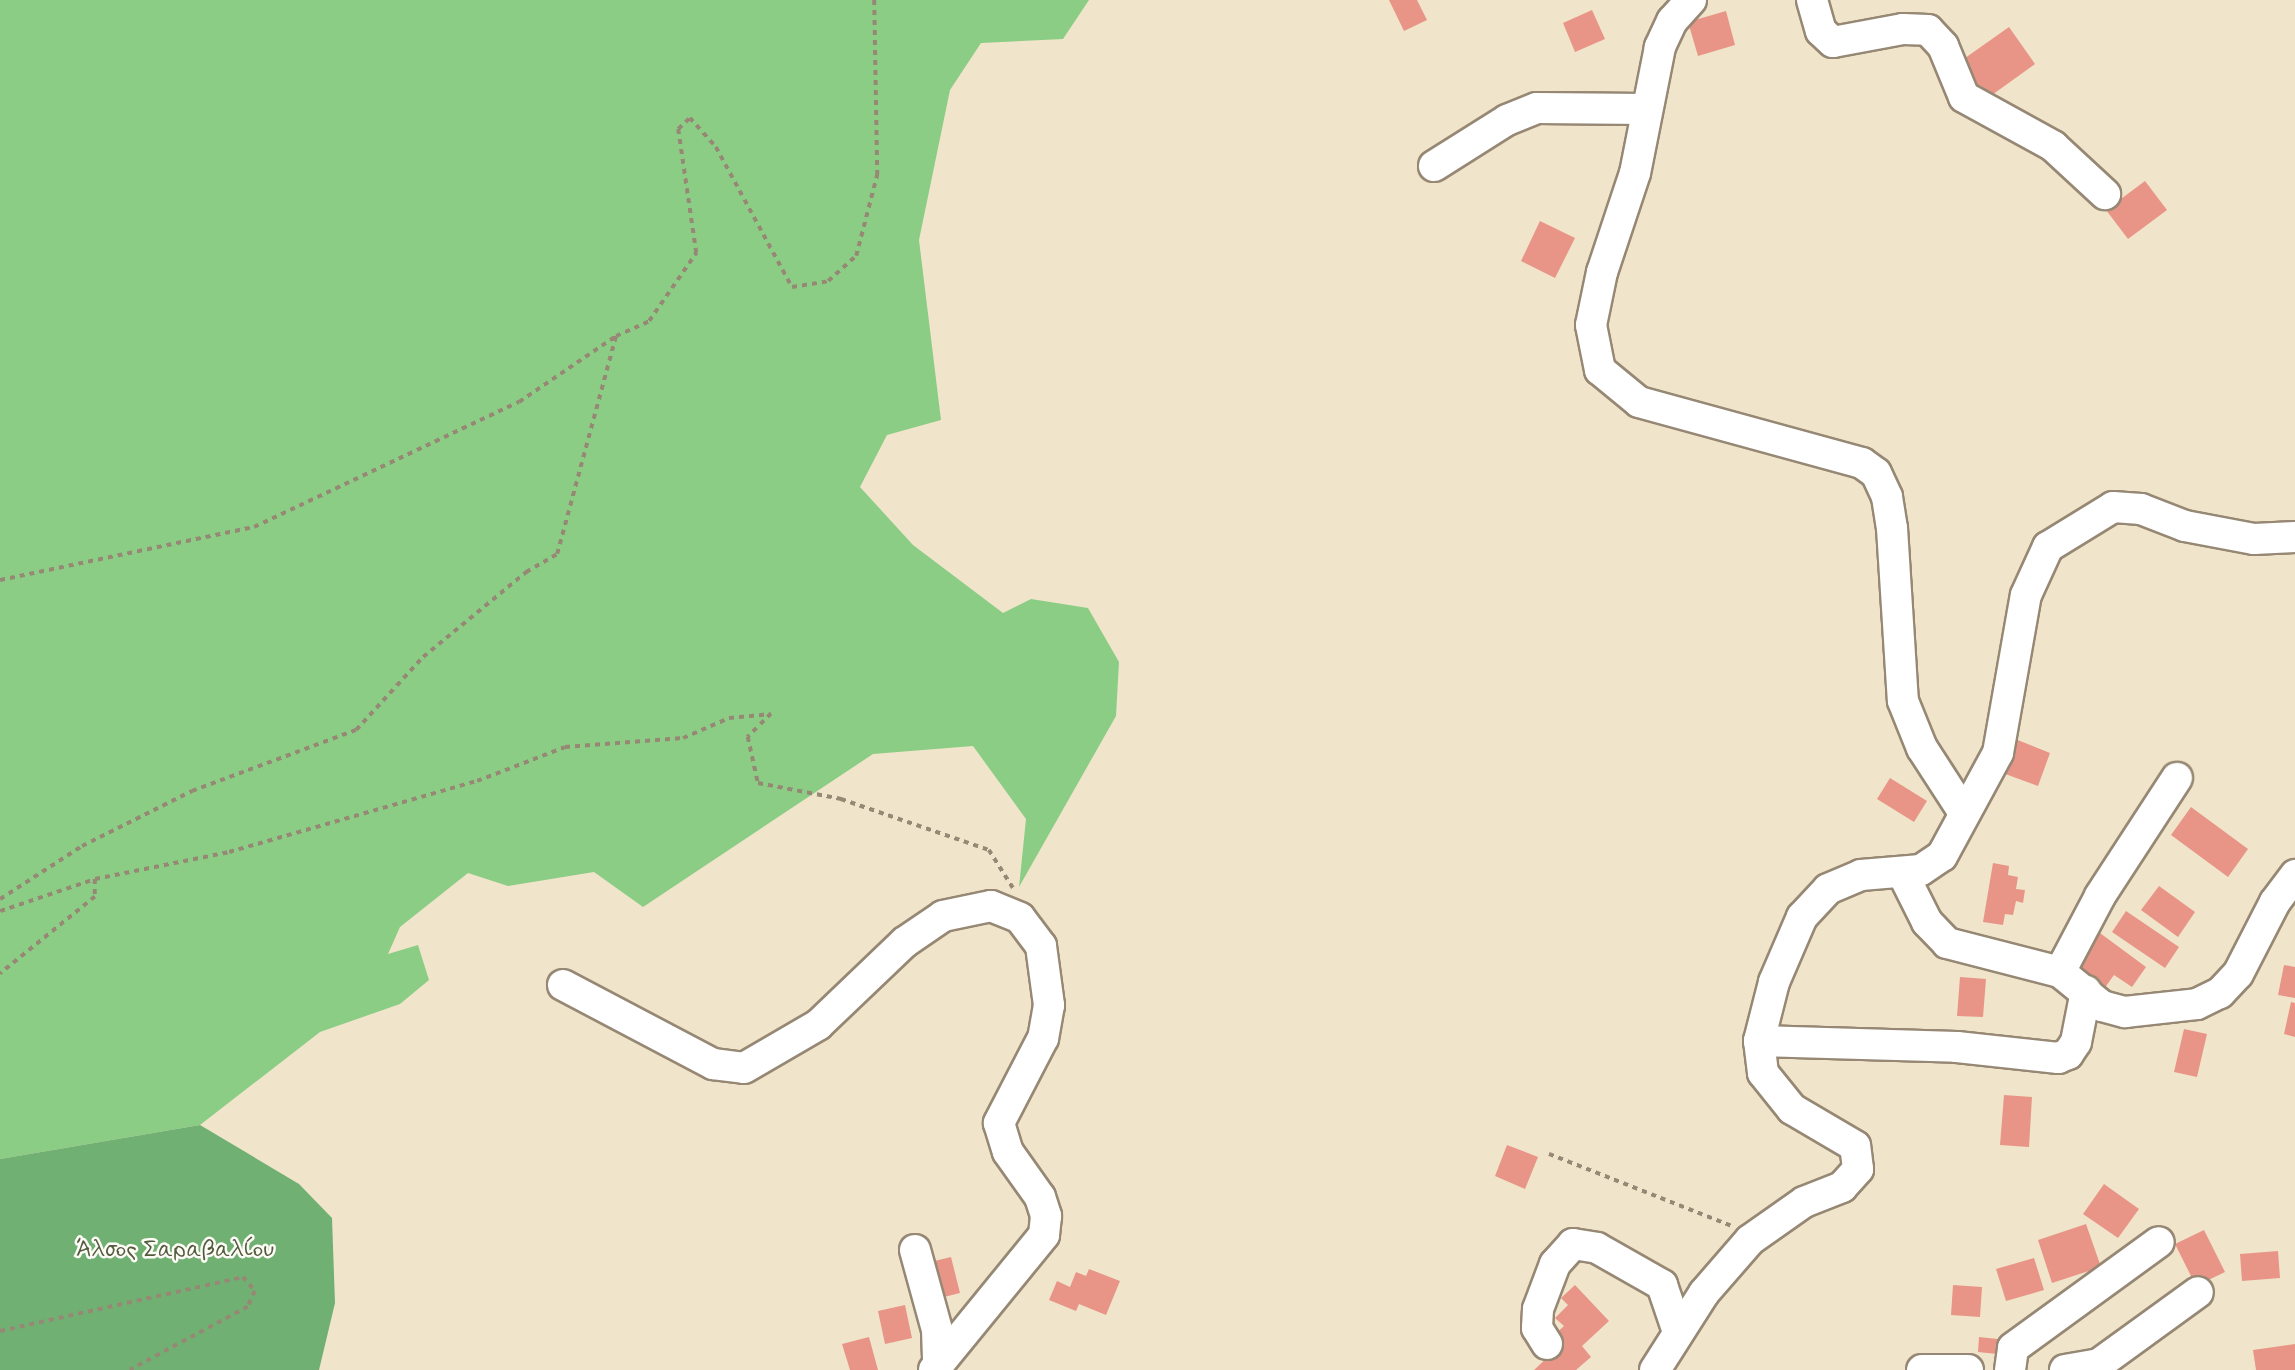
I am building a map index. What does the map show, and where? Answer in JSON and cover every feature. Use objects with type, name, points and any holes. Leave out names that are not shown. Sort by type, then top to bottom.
[{"type":"street","points":[[1691,0],[1667,29],[1646,109],[1635,173],[1602,272],[1591,325],[1600,370],[1639,402],[1862,463],[1876,472],[1887,497],[1892,528],[1903,701],[1922,748],[1964,813]]},
{"type":"street","points":[[1812,0],[1821,31],[1833,41],[1903,29],[1928,30],[1943,46],[1965,97],[2053,146],[2105,194]]},
{"type":"street","points":[[1434,166],[1507,120],[1537,108],[1646,109]]},
{"type":"street","points":[[1655,1370],[1704,1293],[1750,1240],[1783,1215],[1852,1180],[1859,1156],[1855,1146],[1791,1109],[1763,1073],[1759,1041],[1790,943],[1814,901],[1861,875],[1902,872],[1933,864],[1964,813],[1998,753],[2026,595],[2048,547],[2113,507],[2141,509],[2185,526],[2254,539],[2295,537]]},
{"type":"street","points":[[2060,972],[2100,896],[2177,778]]},
{"type":"street","points":[[1902,872],[1927,922],[1947,943],[2060,972],[2117,1012],[2178,1007],[2210,999],[2238,974],[2275,902],[2295,875]]},
{"type":"street","points":[[563,985],[713,1064],[744,1068],[818,1025],[905,942],[943,916],[980,906],[1013,914],[1041,946],[1048,974],[1049,1005],[1043,1038],[999,1123],[1008,1152],[1040,1197],[1046,1216],[1038,1247],[936,1368]]},
{"type":"street","points":[[1759,1041],[1957,1047],[2058,1058],[2068,1054],[2076,1042],[2086,991]]},
{"type":"street","points":[[2010,1370],[2011,1351],[2018,1343],[2158,1242]]},
{"type":"street","points":[[1547,1344],[1537,1328],[1538,1309],[1561,1254],[1573,1244],[1597,1248],[1662,1284],[1678,1332]]},
{"type":"street","points":[[915,1250],[937,1330],[936,1368]]},
{"type":"street","points":[[2065,1370],[2099,1364],[2198,1292]]},
{"type":"street","points":[[1922,1370],[1968,1370]]},
{"type":"path","points":[[0,580],[254,527],[519,402],[616,337],[649,321],[696,253],[677,128],[690,118],[716,147],[792,287],[828,281],[856,256],[877,175],[874,0]]},
{"type":"path","points":[[0,899],[82,846],[192,792],[356,730],[423,657],[526,572],[557,554],[616,337]]},
{"type":"path","points":[[0,911],[95,879],[229,852],[477,781],[565,747],[683,738],[729,718],[771,714],[748,737],[758,783],[841,799],[989,850],[1014,890]]},
{"type":"path","points":[[0,974],[94,897],[95,879]]},
{"type":"path","points":[[1549,1154],[1726,1222],[1750,1240]]},
{"type":"path","points":[[0,1331],[243,1277],[255,1291],[248,1307],[130,1370]]},
{"type":"green space","points":[[0,0],[1089,0],[1063,39],[981,43],[950,90],[919,240],[941,420],[887,435],[860,487],[913,545],[1003,613],[1031,599],[1088,608],[1119,662],[1116,716],[1019,887],[1026,819],[973,746],[873,754],[643,907],[594,872],[508,886],[468,873],[400,927],[388,954],[418,945],[429,980],[400,1004],[320,1032],[200,1125],[0,1159]]},
{"type":"green space","name":"Άλσος Σαραβαλίου","points":[[200,1125],[299,1184],[332,1218],[335,1303],[319,1370],[0,1370],[0,1159]]},
{"type":"building","points":[[1389,0],[1417,0],[1427,20],[1404,31]]},
{"type":"building","points":[[1592,10],[1605,39],[1575,52],[1563,23]]},
{"type":"building","points":[[1726,11],[1735,45],[1698,56],[1688,22]]},
{"type":"building","points":[[2009,27],[2035,64],[1985,100],[1958,63]]},
{"type":"building","points":[[2145,181],[2167,210],[2128,239],[2106,210]]},
{"type":"building","points":[[1540,221],[1575,238],[1555,278],[1521,261]]},
{"type":"building","points":[[2010,737],[2050,753],[2038,786],[1997,771]]},
{"type":"building","points":[[1890,778],[1927,801],[1914,822],[1877,799]]},
{"type":"building","points":[[2191,807],[2248,849],[2228,877],[2171,835]]},
{"type":"building","points":[[1993,863],[2009,866],[2008,875],[2018,877],[2016,889],[2025,890],[2023,903],[2016,901],[2013,915],[2005,914],[2003,925],[1983,922]]},
{"type":"building","points":[[2159,886],[2195,912],[2178,937],[2141,910]]},
{"type":"building","points":[[2126,911],[2179,947],[2165,968],[2112,932]]},
{"type":"building","points":[[2100,933],[2146,967],[2132,987],[2114,975],[2104,989],[2075,967]]},
{"type":"building","points":[[2284,965],[2295,967],[2295,998],[2278,995]]},
{"type":"building","points":[[1960,977],[1986,979],[1983,1017],[1957,1016]]},
{"type":"building","points":[[2291,1002],[2295,1003],[2295,1037],[2284,1034]]},
{"type":"building","points":[[2184,1029],[2207,1034],[2197,1077],[2174,1072]]},
{"type":"building","points":[[2004,1095],[2032,1097],[2029,1147],[2000,1145]]},
{"type":"building","points":[[1507,1145],[1538,1157],[1525,1189],[1495,1176]]},
{"type":"building","points":[[2104,1184],[2139,1209],[2118,1238],[2083,1214]]},
{"type":"building","points":[[2086,1224],[2101,1267],[2052,1283],[2038,1240]]},
{"type":"building","points":[[2204,1230],[2225,1272],[2196,1286],[2175,1244]]},
{"type":"building","points":[[2278,1251],[2280,1278],[2242,1281],[2240,1254]]},
{"type":"building","points":[[951,1257],[960,1293],[936,1299],[926,1263]]},
{"type":"building","points":[[2034,1258],[2044,1290],[2006,1301],[1996,1269]]},
{"type":"building","points":[[1089,1269],[1120,1281],[1106,1315],[1079,1304],[1076,1311],[1049,1300],[1057,1281],[1070,1287],[1076,1272],[1086,1276]]},
{"type":"building","points":[[1575,1285],[1609,1321],[1582,1346],[1591,1357],[1576,1370],[1534,1370],[1549,1356],[1552,1337],[1564,1326],[1555,1318],[1568,1305],[1561,1298]]},
{"type":"building","points":[[1953,1285],[1982,1287],[1980,1317],[1951,1315]]},
{"type":"building","points":[[905,1305],[912,1338],[885,1344],[878,1311]]},
{"type":"building","points":[[869,1337],[878,1370],[850,1370],[842,1344]]},
{"type":"building","points":[[1979,1337],[1998,1339],[1997,1354],[1978,1352]]},
{"type":"building","points":[[2295,1344],[2295,1370],[2256,1370],[2253,1350]]}]
